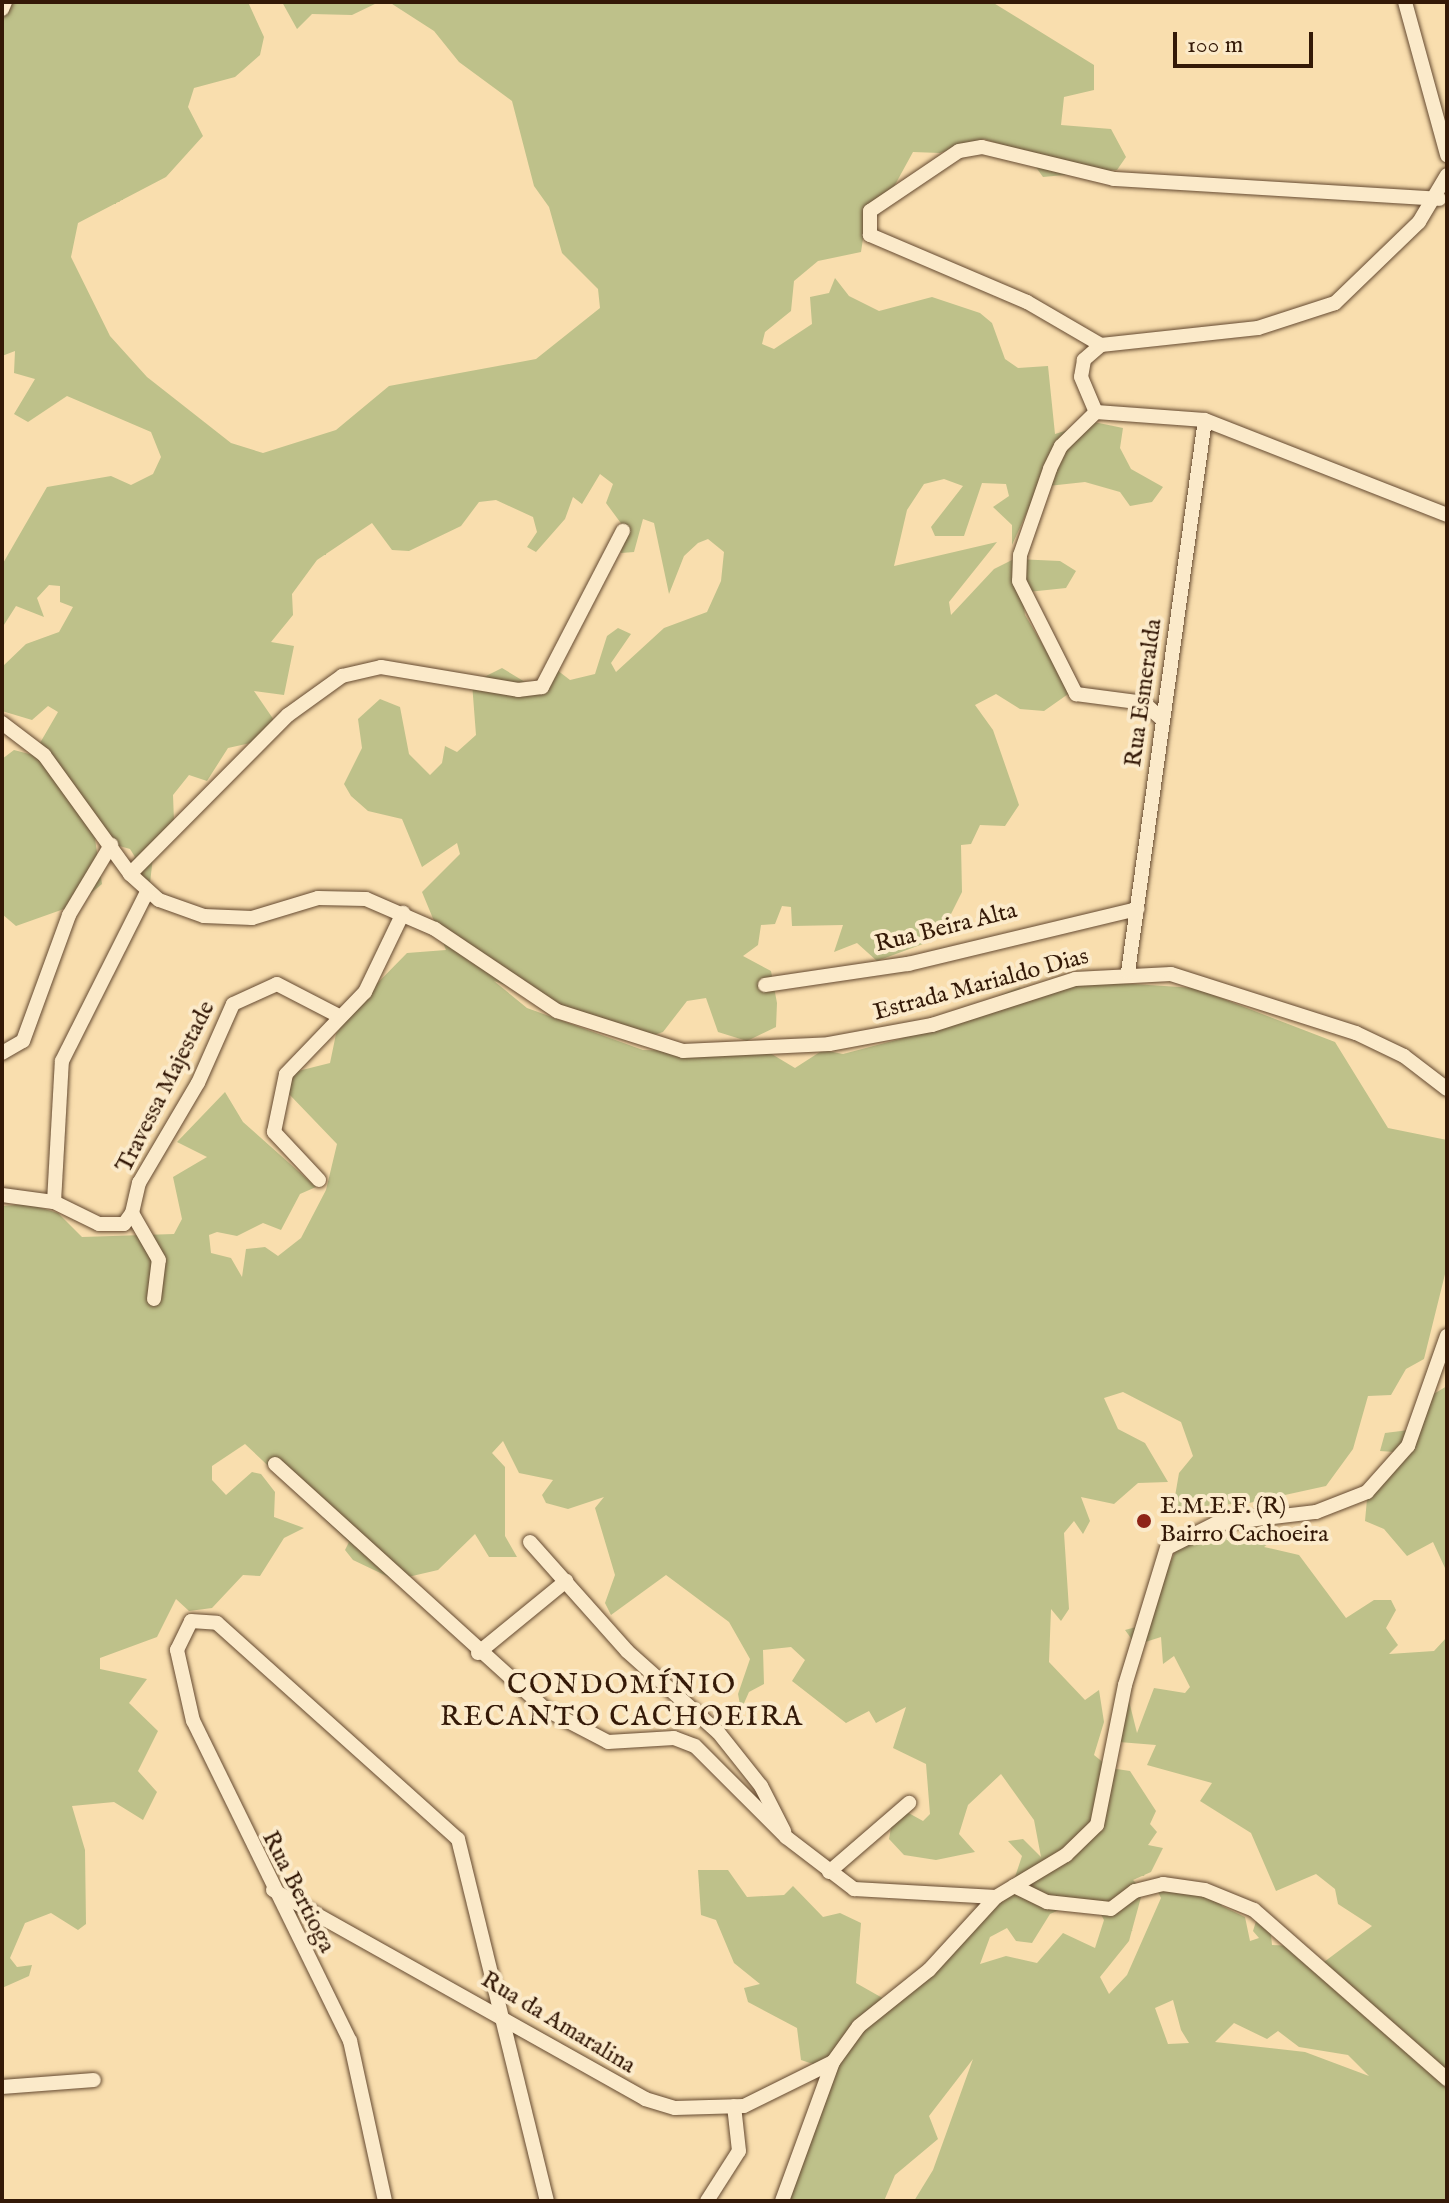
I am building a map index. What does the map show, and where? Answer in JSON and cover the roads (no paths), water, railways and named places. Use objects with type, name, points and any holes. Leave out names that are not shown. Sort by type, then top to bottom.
[{"type":"street","points":[[2,9],[5,2]]},
{"type":"street","points":[[1405,2],[1447,155]]},
{"type":"street","points":[[1101,345],[1027,302],[879,240],[867,228],[870,211],[959,151],[982,147],[1114,179],[1439,199]]},
{"type":"street","points":[[1096,412],[1081,377],[1084,360],[1101,345],[1258,328],[1335,303],[1439,199],[1447,175]]},
{"type":"street","points":[[1162,719],[1144,703],[1076,694],[1019,581],[1020,555],[1050,469],[1061,446],[1096,412],[1205,420],[1447,515]]},
{"type":"street","name":"Rua Esmeralda","points":[[1128,972],[1205,420]]},
{"type":"street","points":[[130,874],[288,715],[342,676],[381,667],[518,690],[542,687],[623,531]]},
{"type":"street","name":"Estrada Marialdo Dias","points":[[2,723],[44,755],[130,874],[147,892],[179,909],[225,918],[341,897],[403,913],[557,1011],[683,1051],[829,1044],[932,1025],[1075,979],[1128,972],[1196,980],[1356,1033],[1404,1056],[1447,1089]]},
{"type":"street","points":[[2,1053],[23,1041],[69,915],[111,845]]},
{"type":"street","points":[[54,1202],[62,1061],[147,892]]},
{"type":"street","name":"Rua Beira Alta","points":[[765,985],[908,964],[1137,909]]},
{"type":"street","points":[[319,1180],[281,1145],[274,1123],[292,1063],[337,1015],[365,992],[403,913]]},
{"type":"street","name":"Travessa Majestade","points":[[154,1299],[159,1260],[132,1213],[139,1183],[198,1083],[233,1004],[277,984],[337,1015]]},
{"type":"street","points":[[2,1195],[54,1202],[99,1224],[124,1224],[132,1213]]},
{"type":"street","points":[[782,2201],[833,2062],[859,2026],[929,1970],[996,1897],[1097,1825],[1125,1685],[1167,1548],[1215,1524],[1316,1512],[1367,1492],[1408,1446],[1447,1336]]},
{"type":"street","points":[[275,1464],[478,1653],[545,1709],[608,1742],[674,1738],[695,1746],[786,1837],[829,1872],[874,1894],[996,1897]]},
{"type":"street","points":[[530,1542],[627,1651],[718,1732],[761,1786],[786,1837]]},
{"type":"street","points":[[478,1653],[566,1581]]},
{"type":"street","name":"Rua Bertioga","points":[[385,2201],[350,2041],[221,1791],[178,1678],[184,1630],[204,1618],[458,1839],[503,2015]]},
{"type":"street","points":[[829,1872],[909,1803]]},
{"type":"street","points":[[1014,1886],[1047,1902],[1111,1909],[1135,1891],[1163,1884],[1205,1890],[1254,1910],[1447,2079]]},
{"type":"street","name":"Rua da Amaralina","points":[[273,1890],[503,2015],[645,2099],[675,2108],[734,2106],[766,2100],[833,2062]]},
{"type":"street","points":[[503,2015],[547,2201]]},
{"type":"street","points":[[2,2087],[94,2080]]},
{"type":"street","points":[[707,2201],[739,2151],[734,2106]]},
{"type":"place","name":"E.M.E.F. (R) Bairro Cachoeira","points":[[1144,1521]]},
{"type":"district","name":"CONDOMÍNIO RECANTO CACHOEIRA","points":[[622,1702]]}]
